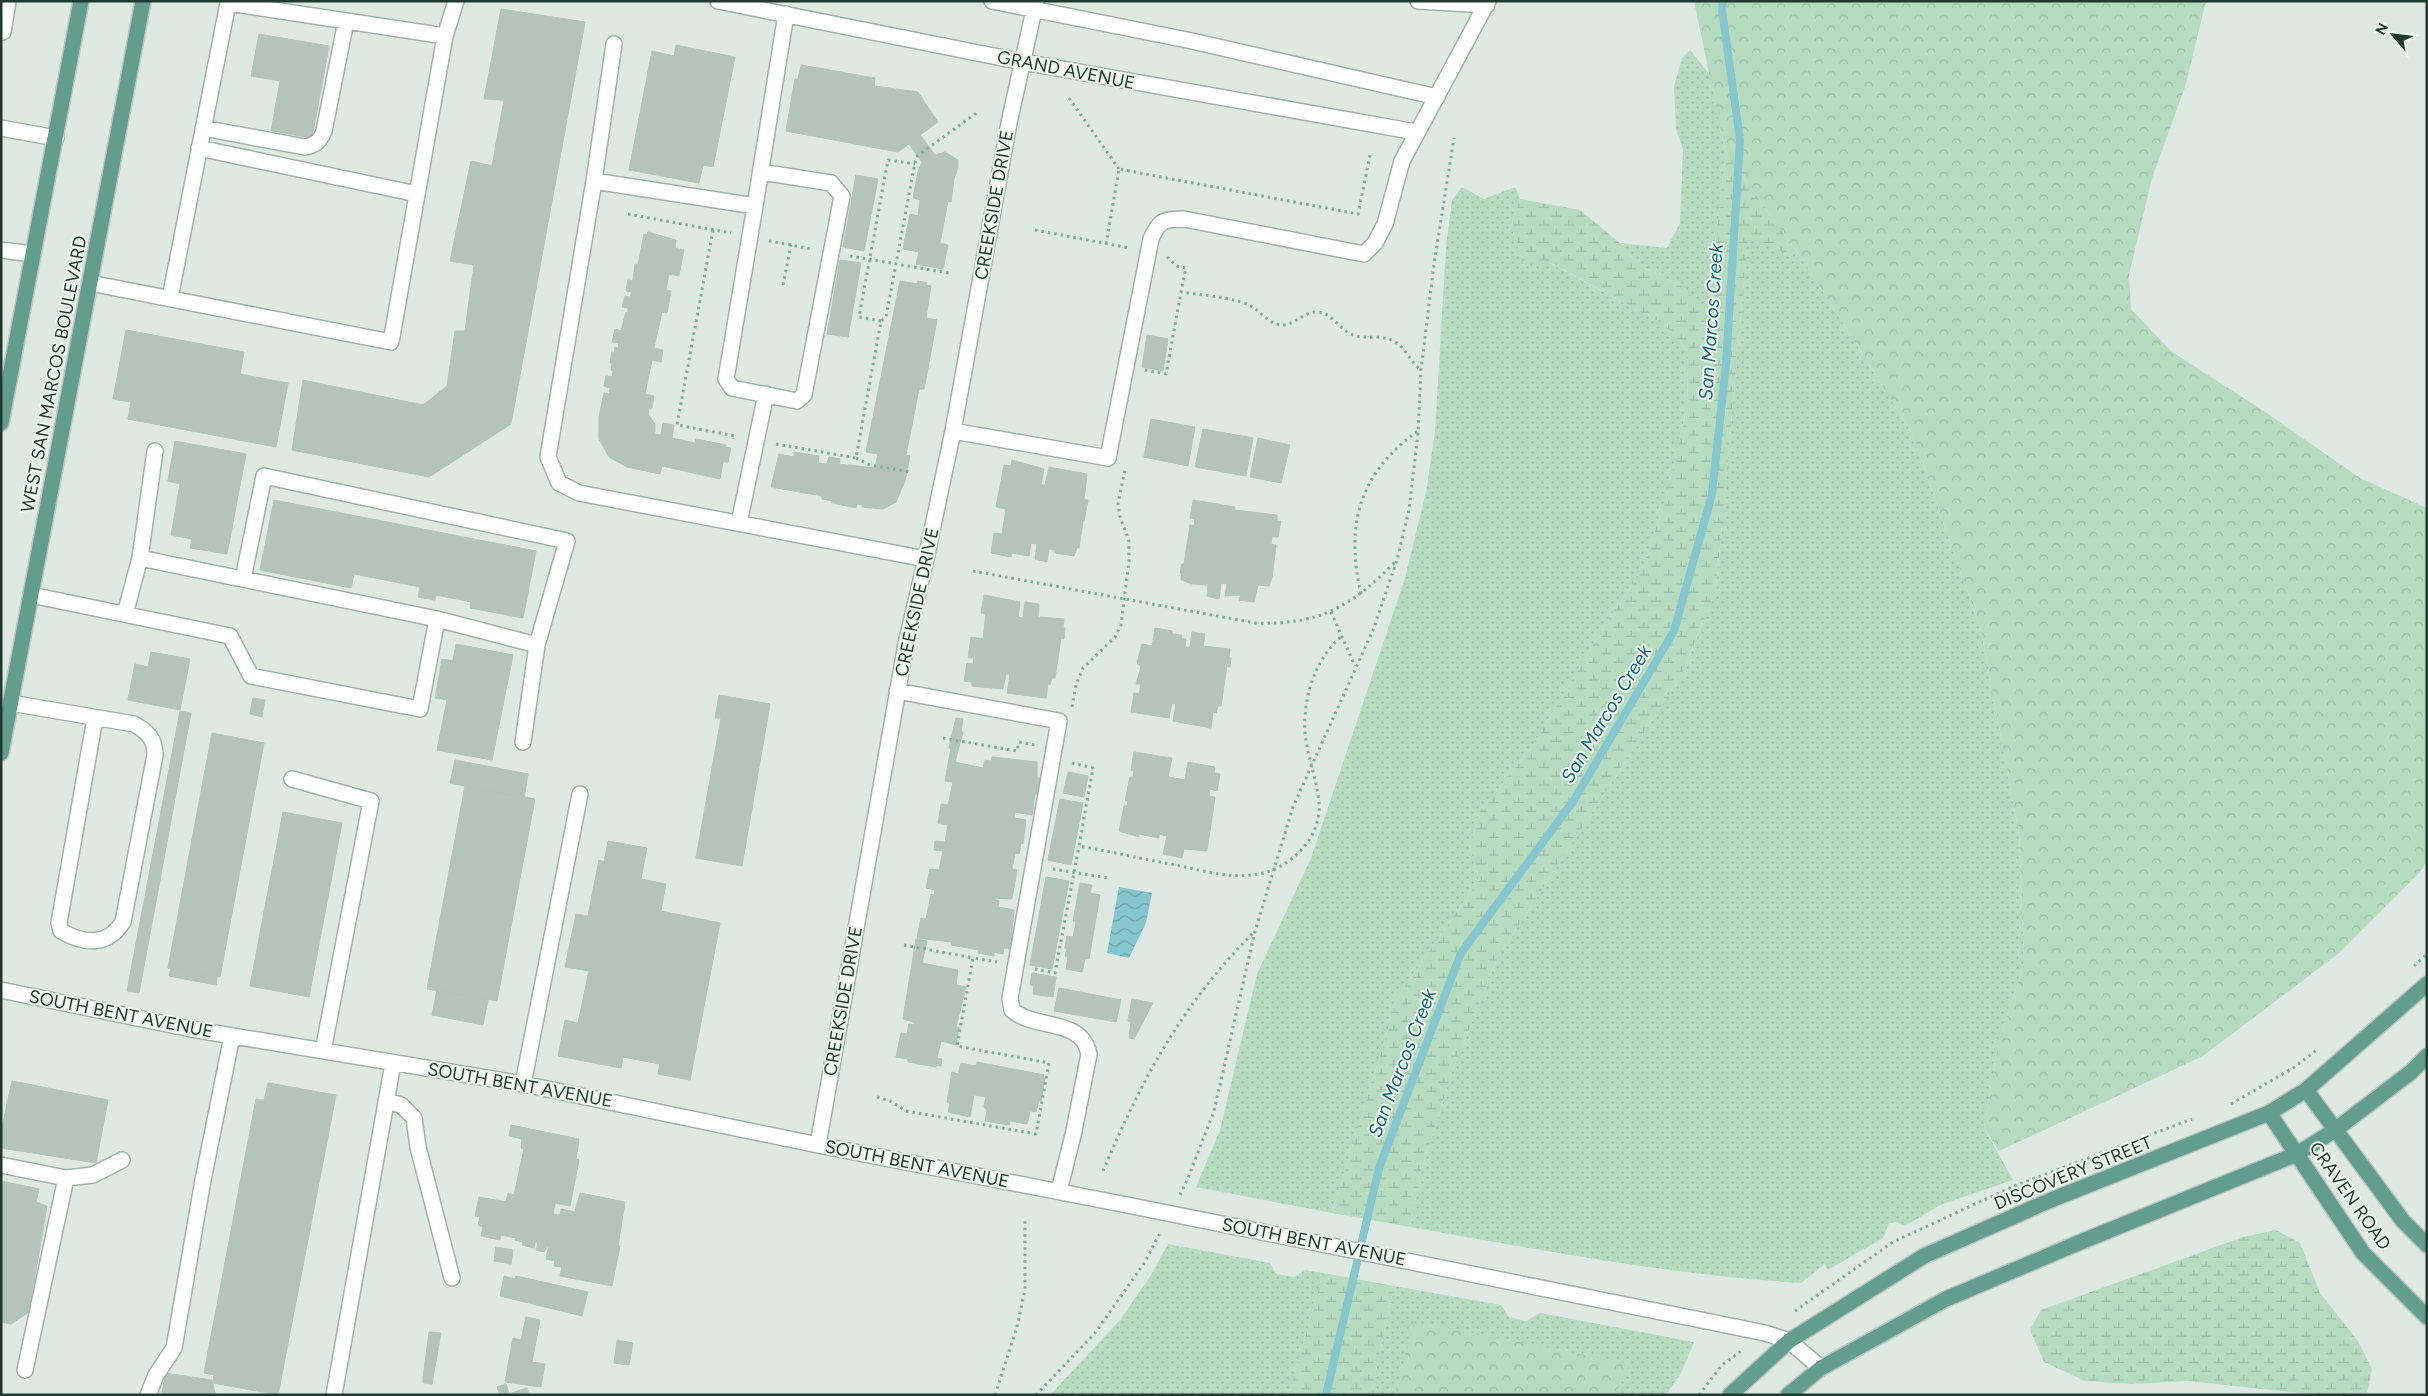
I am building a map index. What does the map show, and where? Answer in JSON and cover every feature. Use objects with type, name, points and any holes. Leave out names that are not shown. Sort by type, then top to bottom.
[{"type":"main road","points":[[1,423],[81,1]]},
{"type":"main road","name":"WEST SAN MARCOS BOULEVARD","points":[[1,753],[143,1]]},
{"type":"main road","name":"DISCOVERY STREET","points":[[1730,1395],[1789,1341],[1924,1256],[2051,1200],[2269,1114],[2306,1090],[2427,984]]},
{"type":"main road","points":[[1788,1395],[1821,1368],[1946,1299],[2297,1154],[2335,1130],[2411,1072],[2427,1056]]},
{"type":"main road","name":"CRAVEN ROAD","points":[[2306,1090],[2403,1221],[2427,1245]]},
{"type":"main road","name":"CRAVEN ROAD","points":[[2269,1114],[2363,1253],[2427,1317]]},
{"type":"street","points":[[3,32],[8,1]]},
{"type":"street","points":[[90,283],[391,342],[445,36],[456,1]]},
{"type":"street","name":"GRAND AVENUE","points":[[718,1],[1023,62],[1416,132]]},
{"type":"street","points":[[992,1],[1035,5],[1437,97]]},
{"type":"street","points":[[953,431],[1108,458],[1149,251],[1156,227],[1167,219],[1184,219],[1364,254],[1375,243],[1385,224],[1402,161],[1416,132],[1488,3],[1418,1]]},
{"type":"street","points":[[170,298],[228,3],[445,36]]},
{"type":"street","name":"CREEKSIDE DRIVE","points":[[818,1145],[906,644],[953,431],[1008,124],[1035,5]]},
{"type":"street","points":[[761,172],[831,183],[842,196],[804,395],[797,401],[732,388],[726,379],[786,14]]},
{"type":"street","points":[[203,128],[305,147],[314,145],[321,139],[324,131],[346,21]]},
{"type":"street","points":[[614,44],[594,181],[548,457],[559,483],[579,493],[926,559]]},
{"type":"street","points":[[1,128],[56,138]]},
{"type":"street","points":[[199,148],[417,194]]},
{"type":"street","points":[[594,181],[755,206]]},
{"type":"street","points":[[1,250],[33,254]]},
{"type":"street","points":[[739,523],[766,394]]},
{"type":"street","points":[[125,614],[140,558],[155,451]]},
{"type":"street","points":[[243,579],[264,476],[567,541],[537,645],[523,742]]},
{"type":"street","points":[[140,558],[437,619],[537,645]]},
{"type":"street","points":[[31,595],[230,636],[251,676],[420,709],[437,619]]},
{"type":"street","points":[[898,691],[1059,720],[1010,998],[1012,1010],[1022,1019],[1064,1028],[1079,1034],[1086,1043],[1089,1054],[1060,1191]]},
{"type":"street","points":[[11,703],[134,724],[144,730],[155,745],[123,922],[116,934],[107,939],[93,940],[69,936],[61,931],[59,923],[95,718]]},
{"type":"street","points":[[292,779],[371,801],[323,1051]]},
{"type":"street","points":[[523,1084],[580,794]]},
{"type":"street","name":"SOUTH BENT AVENUE","points":[[1,990],[232,1036],[523,1084],[818,1145],[1127,1204],[1765,1333],[1789,1341],[1821,1368]]},
{"type":"street","points":[[148,1395],[156,1375],[174,1348],[203,1180],[232,1036]]},
{"type":"street","points":[[334,1395],[393,1063]]},
{"type":"street","points":[[386,1101],[401,1105],[414,1118],[418,1147],[452,1278]]},
{"type":"street","points":[[1,1165],[66,1178],[93,1175],[122,1160]]},
{"type":"street","points":[[25,1370],[66,1178]]},
{"type":"path","points":[[1069,98],[1120,170],[1358,214],[1370,155]]},
{"type":"path","points":[[856,458],[881,321],[886,317],[916,158],[979,111]]},
{"type":"path","points":[[1175,1203],[1188,1178],[1214,1111],[1255,930],[1293,807],[1355,666],[1373,630],[1397,560],[1409,510],[1418,430],[1421,370],[1434,264],[1454,138]]},
{"type":"path","points":[[881,321],[859,317],[888,160],[915,164]]},
{"type":"path","points":[[1106,244],[1120,170]]},
{"type":"path","points":[[628,214],[949,273]]},
{"type":"path","points":[[713,230],[677,424],[735,436],[733,445]]},
{"type":"path","points":[[1035,230],[1164,254],[1177,266],[1186,268],[1166,374],[1144,370],[1143,378]]},
{"type":"path","points":[[783,285],[791,245]]},
{"type":"path","points":[[1181,292],[1247,304],[1268,320],[1281,325],[1290,324],[1308,314],[1316,312],[1327,314],[1348,333],[1356,336],[1385,337],[1394,341],[1401,346],[1412,363],[1421,370]]},
{"type":"path","points":[[1361,594],[1354,566],[1354,536],[1358,507],[1370,480],[1384,461],[1401,442],[1418,430]]},
{"type":"path","points":[[774,453],[776,444],[856,458],[870,464],[911,472]]},
{"type":"path","points":[[1072,716],[1076,685],[1083,668],[1115,637],[1121,625],[1129,576],[1129,540],[1120,517],[1118,503],[1125,468]]},
{"type":"path","points":[[973,571],[1244,620],[1275,623],[1300,621],[1331,612],[1361,594],[1397,560]]},
{"type":"path","points":[[1331,612],[1355,666]]},
{"type":"path","points":[[943,738],[1017,751],[1019,742],[1072,752],[1072,764],[1093,768],[1079,846],[1231,875],[1251,876],[1274,868],[1294,858],[1306,845],[1315,830],[1319,804],[1306,732],[1306,706],[1310,685],[1322,660],[1332,645],[1342,636]]},
{"type":"path","points":[[1033,865],[1108,878]]},
{"type":"path","points":[[1103,1171],[1128,1113],[1152,1065],[1194,1000],[1228,958],[1255,930]]},
{"type":"path","points":[[904,945],[973,958]]},
{"type":"path","points":[[2413,967],[2427,954]]},
{"type":"path","points":[[2230,1105],[2293,1068],[2319,1049]]},
{"type":"path","points":[[1818,1293],[1892,1242],[2014,1186],[2201,1116]]},
{"type":"path","points":[[995,1395],[1017,1327],[1024,1289],[1025,1220]]},
{"type":"path","points":[[1036,1395],[1095,1333],[1145,1262],[1162,1228]]},
{"type":"path","points":[[1699,1395],[1722,1364]]},
{"type":"green space","points":[[1694,1],[2206,1],[2185,87],[2152,178],[2129,275],[2131,309],[2171,351],[2268,414],[2360,478],[2427,508],[2427,862],[2419,873],[2339,953],[2203,1056],[1999,1151],[1984,1128],[1998,1043],[2024,964],[2019,834],[1981,630],[1912,433],[1803,260],[1726,154]]},
{"type":"green space","points":[[1690,50],[1710,75],[1726,154],[1706,314],[1683,287],[1637,264],[1620,243],[1667,248],[1680,223],[1683,149],[1676,130],[1674,86],[1682,58]]},
{"type":"green space","points":[[1726,154],[1803,260],[1748,238],[1716,590],[1682,674],[1498,957],[1452,1072],[1420,1175],[1410,1227],[1332,1213],[1398,996],[1479,880],[1469,845],[1480,811],[1530,750],[1611,615],[1640,574],[1666,499],[1687,406],[1688,351],[1665,325],[1549,262],[1524,267],[1511,226],[1520,199],[1580,210],[1620,243],[1637,264],[1683,287],[1706,313]]},
{"type":"green space","points":[[1462,187],[1484,199],[1515,187],[1520,199],[1511,226],[1524,266],[1548,262],[1665,325],[1688,351],[1687,406],[1666,499],[1640,574],[1611,615],[1530,750],[1480,811],[1469,845],[1479,880],[1398,996],[1332,1213],[1196,1187],[1220,1130],[1257,974],[1311,858],[1405,578],[1426,492],[1435,432],[1446,247],[1452,200]]},
{"type":"green space","points":[[1748,237],[1803,260],[1912,433],[1981,630],[2019,834],[2024,964],[1998,1043],[1984,1128],[2013,1180],[1940,1205],[1905,1226],[1896,1222],[1889,1223],[1883,1238],[1828,1270],[1825,1264],[1801,1283],[1654,1268],[1410,1227],[1420,1175],[1452,1072],[1498,957],[1682,674],[1716,590]]},
{"type":"green space","points":[[2276,1230],[2300,1243],[2320,1293],[2358,1341],[2372,1369],[2367,1393],[2319,1395],[2187,1381],[2131,1384],[2085,1381],[2044,1362],[2030,1330],[2041,1310],[2243,1237]]},
{"type":"green space","points":[[1168,1244],[1270,1263],[1276,1274],[1294,1277],[1306,1270],[1323,1273],[1289,1395],[1050,1395],[1120,1320],[1151,1275]]},
{"type":"green space","points":[[1323,1273],[1394,1286],[1371,1395],[1289,1395]]},
{"type":"green space","points":[[1394,1286],[1501,1305],[1509,1317],[1526,1321],[1540,1313],[1694,1342],[1681,1373],[1666,1395],[1371,1395]]},
{"type":"green space","points":[[1414,1321],[1630,1364],[1615,1395],[1395,1395]]},
{"type":"water","points":[[1119,887],[1152,893],[1146,923],[1129,958],[1107,953]]},
{"type":"building","points":[[501,9],[585,22],[511,424],[429,477],[292,450],[303,380],[423,405],[447,386],[455,331],[465,331],[474,265],[450,261],[471,161],[492,166],[504,100],[484,99]]},
{"type":"building","points":[[259,34],[329,46],[312,138],[271,131],[280,81],[251,76]]},
{"type":"building","points":[[676,45],[735,57],[713,167],[703,165],[699,183],[629,170],[652,51],[674,56]]},
{"type":"building","points":[[801,65],[875,78],[874,86],[918,92],[938,122],[920,135],[935,155],[945,152],[958,160],[951,202],[948,201],[940,243],[948,245],[943,269],[916,264],[919,252],[903,249],[910,214],[918,216],[920,200],[913,198],[918,171],[922,162],[909,144],[898,152],[786,131],[795,79],[798,79]]},
{"type":"building","points":[[856,175],[878,179],[864,251],[843,247]]},
{"type":"building","points":[[648,232],[676,240],[675,248],[684,250],[679,276],[669,274],[666,290],[671,291],[667,313],[662,312],[654,348],[663,350],[661,362],[652,360],[645,394],[654,396],[652,408],[649,408],[648,414],[655,424],[655,434],[661,435],[663,423],[674,425],[672,438],[695,443],[696,439],[726,445],[725,447],[731,448],[728,462],[723,462],[720,479],[662,466],[660,474],[627,467],[609,457],[599,439],[599,417],[604,393],[609,394],[610,388],[604,386],[606,376],[612,377],[612,363],[610,363],[612,352],[614,353],[615,347],[618,348],[619,343],[612,342],[615,329],[621,331],[626,312],[628,313],[628,308],[622,307],[625,296],[630,297],[632,292],[626,291],[628,280],[633,281],[635,264],[638,265],[644,234],[647,235]]},
{"type":"building","points":[[840,260],[861,263],[848,337],[827,334]]},
{"type":"building","points":[[900,281],[917,284],[918,281],[931,286],[926,318],[937,320],[924,389],[919,389],[906,455],[910,456],[905,481],[896,502],[883,509],[862,507],[863,505],[857,504],[856,508],[832,503],[832,501],[822,499],[822,496],[771,487],[779,454],[794,457],[794,452],[819,456],[818,463],[827,464],[829,457],[840,459],[839,464],[875,468],[878,454],[866,452]]},
{"type":"building","points":[[126,330],[244,352],[240,374],[288,383],[276,447],[128,419],[131,402],[113,399]]},
{"type":"building","points":[[1147,335],[1168,339],[1163,371],[1142,367]]},
{"type":"building","points":[[1151,419],[1195,427],[1188,466],[1144,457]]},
{"type":"building","points":[[1203,429],[1253,438],[1246,476],[1195,467]]},
{"type":"building","points":[[1258,438],[1290,445],[1281,483],[1250,477]]},
{"type":"building","points":[[175,441],[246,454],[227,554],[190,548],[192,539],[171,535],[180,484],[168,481]]},
{"type":"building","points":[[1012,460],[1044,469],[1041,485],[1045,485],[1049,467],[1087,474],[1084,499],[1088,500],[1079,548],[1077,548],[1074,556],[1055,553],[1055,550],[1049,549],[1047,562],[1035,559],[1037,544],[1031,543],[1029,556],[1012,553],[1011,557],[991,553],[994,533],[1002,534],[1006,509],[996,507],[1004,465],[1011,466]]},
{"type":"building","points":[[274,500],[536,551],[523,618],[470,608],[471,602],[436,595],[435,600],[418,597],[420,587],[354,574],[351,588],[260,570]]},
{"type":"building","points":[[1193,500],[1235,507],[1234,510],[1277,515],[1277,521],[1281,521],[1278,537],[1272,537],[1271,544],[1276,545],[1269,586],[1258,585],[1254,602],[1239,600],[1241,595],[1225,596],[1227,584],[1221,583],[1219,599],[1207,596],[1208,585],[1192,584],[1181,580],[1182,573],[1180,573],[1182,564],[1184,564],[1190,525],[1194,526],[1195,519],[1190,518]]},
{"type":"building","points":[[984,595],[1020,602],[1018,617],[1023,618],[1025,602],[1039,604],[1038,617],[1064,619],[1064,639],[1061,638],[1055,678],[1052,678],[1050,685],[1048,684],[1046,698],[1007,693],[1010,674],[1006,674],[1003,689],[972,686],[972,682],[964,681],[967,663],[973,664],[974,658],[968,658],[971,637],[983,639],[986,614],[981,613]]},
{"type":"building","points":[[1155,628],[1172,631],[1172,634],[1182,635],[1181,638],[1186,639],[1185,647],[1190,647],[1192,632],[1205,634],[1203,646],[1230,649],[1230,667],[1227,666],[1221,706],[1218,706],[1216,713],[1213,712],[1211,728],[1173,721],[1176,704],[1172,703],[1169,718],[1131,712],[1134,693],[1139,694],[1141,684],[1136,684],[1141,667],[1137,663],[1142,644],[1152,646]]},
{"type":"building","points":[[456,644],[513,655],[492,760],[437,750],[447,700],[435,698],[442,659],[453,661]]},
{"type":"building","points":[[151,652],[190,659],[180,710],[128,700],[135,664],[148,667]]},
{"type":"building","points":[[719,695],[770,704],[742,866],[696,858],[721,718],[715,718]]},
{"type":"building","points":[[253,698],[265,700],[262,717],[250,714]]},
{"type":"building","points":[[180,711],[191,713],[139,993],[127,991]]},
{"type":"building","points":[[956,718],[963,719],[961,732],[963,732],[955,762],[983,768],[985,760],[991,761],[992,757],[1037,762],[1037,778],[1041,778],[1038,794],[1035,794],[1032,815],[1015,812],[1014,818],[1026,820],[1023,844],[1021,843],[1019,854],[1015,853],[1012,869],[1017,870],[1012,899],[991,898],[999,901],[998,907],[1014,910],[1010,949],[1004,948],[1003,954],[994,952],[994,956],[978,953],[979,950],[951,945],[952,942],[917,938],[921,918],[926,919],[931,894],[934,895],[935,890],[926,888],[930,869],[939,870],[943,851],[934,850],[935,841],[945,842],[948,825],[938,823],[941,804],[948,805],[953,782],[945,781],[951,748],[949,748]]},
{"type":"building","points":[[212,733],[264,743],[220,977],[168,968]]},
{"type":"building","points":[[1134,752],[1172,758],[1168,777],[1185,780],[1188,762],[1215,767],[1214,773],[1220,774],[1217,791],[1210,789],[1209,796],[1215,797],[1207,851],[1184,849],[1182,858],[1163,854],[1167,836],[1159,834],[1159,838],[1139,834],[1139,837],[1119,831],[1124,806],[1127,806],[1128,801],[1125,801],[1130,777],[1133,777],[1134,771],[1131,770]]},
{"type":"building","points":[[455,760],[528,774],[524,798],[450,783]]},
{"type":"building","points":[[1068,772],[1088,776],[1084,797],[1063,793]]},
{"type":"building","points":[[465,786],[535,799],[497,1001],[427,989]]},
{"type":"building","points":[[1060,799],[1083,803],[1071,865],[1048,860]]},
{"type":"building","points":[[283,812],[342,823],[309,997],[250,986]]},
{"type":"building","points":[[608,841],[647,848],[641,879],[666,884],[661,911],[720,923],[690,1080],[658,1074],[660,1064],[623,1057],[621,1068],[558,1056],[565,1020],[578,1023],[589,971],[565,967],[576,914],[588,916],[599,860],[604,862]]},
{"type":"building","points":[[1046,877],[1069,881],[1052,969],[1030,965]]},
{"type":"building","points":[[1080,883],[1092,885],[1090,893],[1100,895],[1089,959],[1085,959],[1082,972],[1066,969],[1068,957],[1065,956],[1067,936],[1073,937],[1076,922],[1073,921]]},
{"type":"building","points":[[916,939],[927,941],[922,963],[958,970],[956,985],[966,987],[956,1027],[959,1027],[956,1045],[941,1041],[937,1058],[942,1059],[941,1066],[936,1065],[936,1067],[908,1062],[908,1059],[896,1057],[901,1033],[907,1034],[909,1024],[915,1025],[914,1022],[903,1019]]},
{"type":"building","points":[[171,968],[217,977],[216,985],[169,976]]},
{"type":"building","points":[[1032,973],[1056,977],[1053,997],[1033,994],[1034,986],[1030,985]]},
{"type":"building","points":[[1059,988],[1121,1000],[1116,1022],[1054,1011]]},
{"type":"building","points":[[437,990],[488,1000],[483,1025],[432,1015]]},
{"type":"building","points":[[1132,999],[1153,1003],[1134,1039],[1129,1038],[1131,1022],[1128,1021]]},
{"type":"building","points":[[977,1062],[1044,1075],[1041,1101],[1039,1100],[1036,1112],[1030,1111],[1027,1124],[1010,1121],[1009,1125],[985,1121],[987,1110],[984,1107],[986,1097],[974,1095],[970,1117],[948,1112],[950,1104],[947,1102],[952,1072],[958,1074],[961,1063],[976,1066]]},
{"type":"building","points":[[12,1081],[108,1100],[96,1163],[1,1148],[1,1132]]},
{"type":"building","points":[[268,1083],[336,1095],[278,1395],[213,1383],[214,1375],[204,1373],[256,1099],[264,1100]]},
{"type":"building","points":[[511,1125],[579,1139],[576,1159],[579,1160],[570,1206],[555,1203],[553,1214],[560,1215],[561,1209],[575,1212],[580,1193],[625,1202],[618,1246],[620,1246],[612,1286],[560,1276],[562,1267],[554,1266],[555,1261],[546,1259],[549,1244],[544,1252],[536,1250],[538,1242],[535,1242],[534,1248],[522,1245],[523,1242],[515,1240],[516,1238],[501,1235],[500,1240],[481,1236],[483,1227],[478,1225],[480,1217],[475,1216],[479,1197],[506,1202],[508,1193],[514,1195],[524,1149],[521,1148],[522,1139],[509,1136]]},
{"type":"building","points":[[1,1181],[39,1189],[36,1202],[47,1206],[29,1312],[11,1324],[1,1322]]},
{"type":"building","points":[[496,1247],[513,1250],[511,1264],[494,1261]]},
{"type":"building","points":[[504,1276],[515,1279],[516,1276],[588,1292],[582,1316],[500,1296]]},
{"type":"building","points":[[526,1317],[540,1320],[532,1362],[545,1364],[541,1387],[505,1382],[513,1338],[521,1340]]},
{"type":"building","points":[[429,1332],[441,1333],[432,1384],[423,1383]]},
{"type":"building","points":[[617,1340],[633,1343],[629,1365],[614,1363]]},
{"type":"building","points":[[165,1373],[212,1380],[215,1394],[221,1395],[162,1395]]},
{"type":"building","points":[[506,1384],[509,1394],[527,1388],[529,1395],[500,1395],[497,1387]]},
{"type":"waterway","name":"San Marcos Creek","points":[[1326,1395],[1379,1168],[1461,953],[1574,800],[1674,631],[1712,494],[1726,364],[1740,140],[1722,10],[1723,1]]}]
